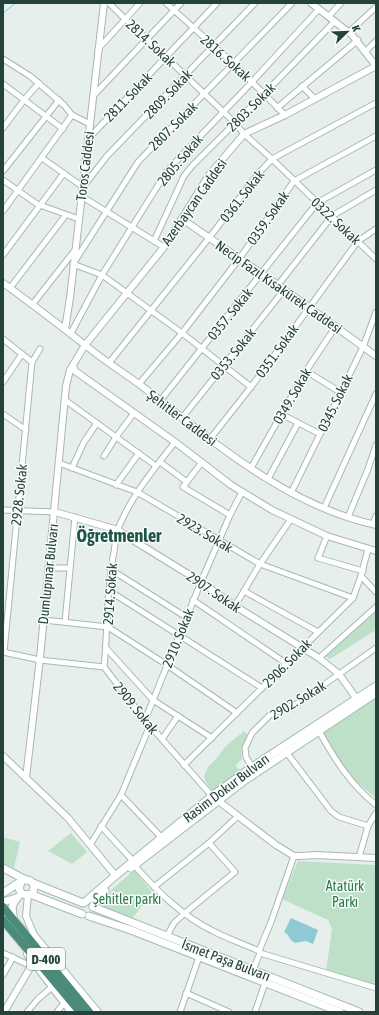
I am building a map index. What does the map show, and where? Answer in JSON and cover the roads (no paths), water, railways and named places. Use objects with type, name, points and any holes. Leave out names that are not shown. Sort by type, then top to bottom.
[{"type":"highway","name":"D-400","points":[[3,907],[89,1012]]},
{"type":"highway","name":"D-400","points":[[3,920],[80,1012]]},
{"type":"main road","name":"Rasim Dokur Bulvarı","points":[[84,903],[115,876],[134,863],[162,838],[215,798],[252,766],[376,686]]},
{"type":"main road","points":[[84,903],[80,908],[86,915],[92,913],[93,906],[99,896],[134,863],[215,798],[287,753],[376,693]]},
{"type":"main road","points":[[3,868],[27,881],[84,903],[90,903],[93,906]]},
{"type":"main road","points":[[3,893],[27,881]]},
{"type":"main road","points":[[25,895],[19,889],[27,881]]},
{"type":"main road","points":[[3,902],[34,891],[27,881]]},
{"type":"main road","points":[[14,921],[12,909],[13,903],[25,895]]},
{"type":"main road","name":"İsmet Paşa Bulvarı","points":[[25,895],[112,923],[336,1011]]},
{"type":"main road","name":"İsmet Paşa Bulvarı","points":[[93,906],[359,1012]]},
{"type":"street","name":"Toros Caddesi","points":[[65,329],[70,298],[104,3]]},
{"type":"street","name":"2814. Sokak","points":[[109,3],[235,123],[244,134]]},
{"type":"street","points":[[98,49],[140,3]]},
{"type":"street","name":"2816. Sokak","points":[[166,3],[234,64],[285,116]]},
{"type":"street","points":[[93,96],[181,3]]},
{"type":"street","name":"2811. Sokak","points":[[88,139],[217,3]]},
{"type":"street","name":"2809. Sokak","points":[[83,186],[106,156],[186,76],[255,3]]},
{"type":"street","name":"2807. Sokak","points":[[74,264],[138,162],[292,3]]},
{"type":"street","points":[[311,3],[358,40],[376,66]]},
{"type":"street","points":[[328,16],[341,3]]},
{"type":"street","points":[[349,32],[376,7]]},
{"type":"street","name":"2805. Sokak","points":[[71,333],[102,275],[167,171],[319,9]]},
{"type":"street","name":"2803. Sokak","points":[[154,241],[184,176],[192,166],[335,21]]},
{"type":"street","points":[[277,108],[358,40]]},
{"type":"street","points":[[366,51],[376,41]]},
{"type":"street","points":[[3,59],[39,83],[59,100],[72,115],[90,124]]},
{"type":"street","name":"Azerbaycan Caddesi","points":[[71,368],[85,345],[125,293],[164,247],[209,175],[244,134],[285,116],[376,66]]},
{"type":"street","points":[[3,128],[39,83]]},
{"type":"street","points":[[3,84],[63,129]]},
{"type":"street","points":[[302,86],[315,99]]},
{"type":"street","points":[[3,171],[59,100]]},
{"type":"street","name":"0361. Sokak","points":[[109,363],[258,174],[272,159],[376,103]]},
{"type":"street","points":[[3,211],[72,115]]},
{"type":"street","name":"0322. Sokak","points":[[244,134],[376,258]]},
{"type":"street","name":"0359. Sokak","points":[[139,384],[182,334],[294,181],[376,136]]},
{"type":"street","points":[[42,158],[83,186]]},
{"type":"street","name":"0357. Sokak","points":[[160,401],[317,203],[376,170]]},
{"type":"street","points":[[3,255],[41,206],[64,173]]},
{"type":"street","points":[[3,180],[41,206],[79,220]]},
{"type":"street","points":[[278,285],[332,216],[376,190]]},
{"type":"street","points":[[82,196],[164,247]]},
{"type":"street","points":[[10,288],[65,216]]},
{"type":"street","name":"Necip Fazıl Kısakürek Caddesi","points":[[182,219],[278,285],[376,356]]},
{"type":"street","name":"0351. Sokak","points":[[210,439],[251,387],[358,240],[376,229]]},
{"type":"street","points":[[32,305],[75,250]]},
{"type":"street","points":[[74,264],[102,275],[251,387]]},
{"type":"street","name":"Şehitler Caddesi","points":[[3,283],[210,439],[251,468],[291,493],[324,508],[348,518],[375,524]]},
{"type":"street","name":"0353. Sokak","points":[[182,418],[284,290]]},
{"type":"street","name":"0345. Sokak","points":[[291,493],[362,347],[376,312]]},
{"type":"street","name":"0349. Sokak","points":[[251,468],[306,371],[336,326]]},
{"type":"street","points":[[3,339],[32,362]]},
{"type":"street","name":"2928. Sokak","points":[[3,652],[32,362],[40,349]]},
{"type":"street","points":[[3,382],[22,354]]},
{"type":"street","points":[[71,368],[242,492],[272,510],[327,536],[376,551]]},
{"type":"street","name":"Dumlupınar Bulvarı","points":[[26,778],[40,660],[66,386],[71,368]]},
{"type":"street","points":[[306,371],[340,392]]},
{"type":"street","points":[[324,508],[376,394]]},
{"type":"street","points":[[65,400],[139,453],[187,482]]},
{"type":"street","points":[[104,456],[134,413]]},
{"type":"street","points":[[3,414],[26,430]]},
{"type":"street","points":[[281,414],[320,434]]},
{"type":"street","points":[[72,468],[84,442],[97,423]]},
{"type":"street","points":[[268,479],[298,423]]},
{"type":"street","name":"2914. Sokak","points":[[104,667],[108,627],[108,590],[110,569],[118,530],[137,492],[175,442]]},
{"type":"street","points":[[348,518],[376,445]]},
{"type":"street","points":[[116,485],[139,453]]},
{"type":"street","points":[[202,462],[183,487],[230,515]]},
{"type":"street","name":"2923. Sokak","points":[[59,463],[137,492],[260,564],[353,598]]},
{"type":"street","name":"2910. Sokak","points":[[145,720],[193,600],[230,515],[242,492]]},
{"type":"street","points":[[3,510],[18,509],[55,512]]},
{"type":"street","name":"2907. Sokak","points":[[55,512],[118,530],[201,582],[235,606],[319,658],[339,674],[356,698]]},
{"type":"street","points":[[375,524],[376,516]]},
{"type":"street","points":[[65,622],[75,517]]},
{"type":"street","points":[[235,606],[260,564],[291,519]]},
{"type":"street","points":[[327,536],[318,558],[362,573],[376,592]]},
{"type":"street","name":"2906. Sokak","points":[[184,765],[353,598],[362,573],[368,549]]},
{"type":"street","points":[[49,568],[70,568]]},
{"type":"street","points":[[110,569],[186,618]]},
{"type":"street","points":[[108,590],[262,688]]},
{"type":"street","points":[[244,590],[318,632]]},
{"type":"street","points":[[193,600],[287,664]]},
{"type":"street","points":[[319,658],[376,607]]},
{"type":"street","points":[[44,620],[108,627],[237,713]]},
{"type":"street","points":[[106,648],[153,700],[212,738]]},
{"type":"street","name":"2902. Sokak","points":[[252,766],[245,753],[245,748],[252,733],[270,715],[298,703],[376,648]]},
{"type":"street","points":[[3,652],[40,660],[104,667]]},
{"type":"street","name":"2909. Sokak","points":[[104,667],[145,720],[215,798]]},
{"type":"street","points":[[162,739],[178,716]]},
{"type":"street","points":[[90,845],[121,795],[150,725]]},
{"type":"street","points":[[319,731],[337,763],[350,780],[376,805]]},
{"type":"street","points":[[287,753],[331,811],[339,817],[368,826]]},
{"type":"street","points":[[3,756],[68,818],[115,876]]},
{"type":"street","points":[[121,795],[162,838]]},
{"type":"street","points":[[215,798],[276,846],[294,856],[310,854],[376,858]]},
{"type":"street","points":[[360,857],[368,826],[376,813]]},
{"type":"street","points":[[154,887],[209,843],[238,816]]},
{"type":"street","points":[[102,826],[154,887],[185,913],[212,931],[260,952],[376,988]]},
{"type":"street","points":[[167,936],[174,923],[235,872],[209,843]]},
{"type":"street","points":[[253,970],[294,856]]},
{"type":"street","points":[[25,895],[26,916],[34,935],[98,1012]]},
{"type":"street","points":[[12,929],[32,965],[52,987],[71,1012]]},
{"type":"street","points":[[3,953],[32,965]]},
{"type":"street","points":[[180,1012],[199,957]]},
{"type":"street","points":[[3,975],[13,958]]},
{"type":"street","points":[[5,1008],[32,965]]},
{"type":"street","points":[[255,1012],[265,983]]},
{"type":"street","points":[[27,1012],[38,999],[52,987]]},
{"type":"street","points":[[186,993],[229,1012]]},
{"type":"street","points":[[57,1012],[64,1003]]},
{"type":"water","points":[[291,918],[318,930],[313,944],[306,941],[295,943],[284,932]]},
{"type":"waterway","points":[[3,13],[16,3]]},
{"type":"district","name":"Öğretmenler","points":[[119,536]]},
{"type":"park label","name":"Atatürk Parkı","points":[[345,894]]},
{"type":"park label","name":"Şehitler parkı","points":[[127,899]]}]
